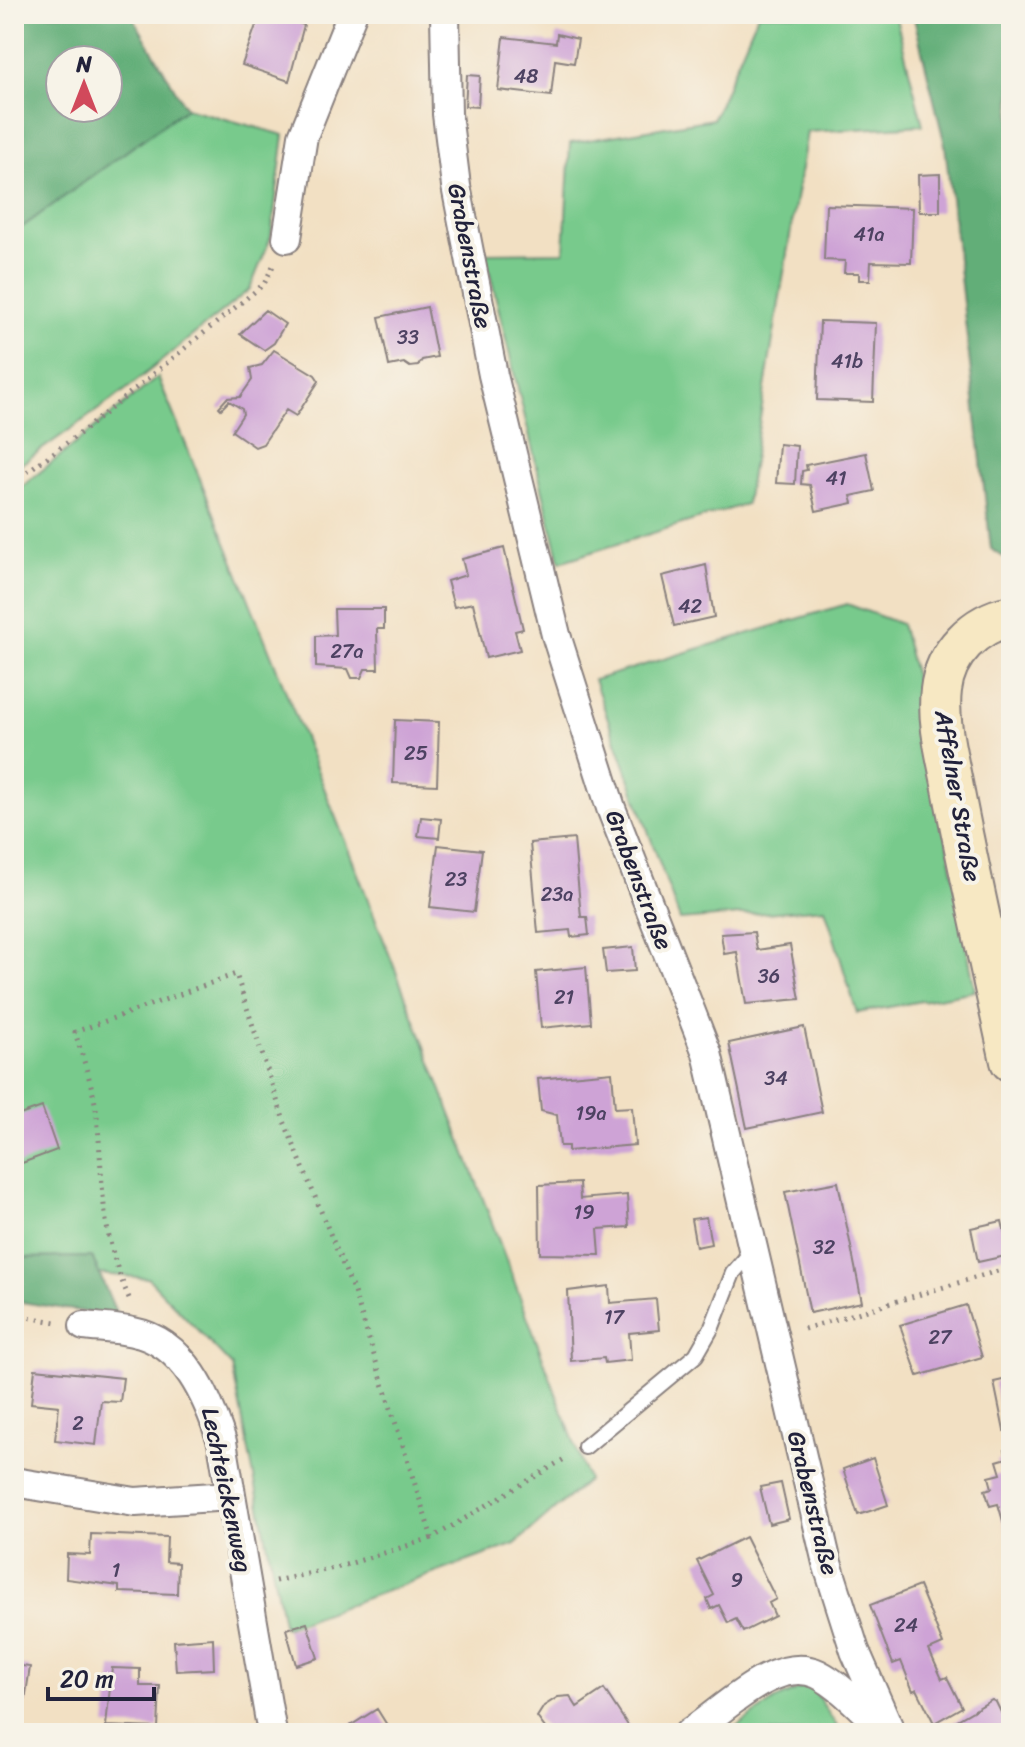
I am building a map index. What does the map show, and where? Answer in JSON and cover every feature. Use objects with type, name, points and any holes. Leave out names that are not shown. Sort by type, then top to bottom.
[{"type":"main road","name":"Affelner Straße","points":[[1011,616],[996,619],[966,640],[945,674],[941,690],[949,763],[1005,1008],[1011,1061]]},
{"type":"street","points":[[287,238],[303,136],[352,14]]},
{"type":"street","name":"Grabenstraße","points":[[445,14],[447,114],[456,186],[493,375],[556,635],[611,808],[707,1053],[827,1563],[855,1651],[889,1733]]},
{"type":"street","name":"Lechteickenweg","points":[[84,1326],[145,1336],[163,1344],[186,1366],[208,1397],[222,1442],[272,1733]]},
{"type":"street","points":[[14,1482],[135,1502],[231,1496]]},
{"type":"street","points":[[689,1733],[772,1674],[803,1668],[821,1676],[889,1733]]},
{"type":"lane","points":[[585,1447],[696,1355],[712,1327],[733,1273],[753,1251]]},
{"type":"path","points":[[14,481],[82,432],[264,284],[287,238]]},
{"type":"path","points":[[145,1336],[112,1259],[100,1196],[97,1113],[75,1032],[236,974],[284,1121],[354,1292],[432,1538]]},
{"type":"path","points":[[772,1338],[1011,1267]]},
{"type":"path","points":[[14,1315],[84,1326]]},
{"type":"path","points":[[247,1587],[339,1567],[432,1538],[585,1447]]},
{"type":"green space","points":[[14,14],[131,14],[186,108],[14,233]]},
{"type":"green space","points":[[758,14],[895,14],[923,125],[807,132],[746,504],[560,562],[485,253],[564,252],[570,143],[713,119]]},
{"type":"green space","points":[[913,14],[1011,14],[1011,562],[991,549],[945,145]]},
{"type":"green space","points":[[186,108],[284,135],[271,237],[250,289],[123,392],[14,469],[14,233]]},
{"type":"green space","points":[[158,377],[379,927],[588,1480],[515,1544],[284,1628],[232,1366],[148,1278],[99,1274],[92,1257],[14,1258],[14,493]]},
{"type":"green space","points":[[847,604],[901,624],[921,699],[975,991],[857,1013],[825,908],[680,920],[594,680]]},
{"type":"green space","points":[[92,1257],[118,1317],[14,1301],[14,1258]]},
{"type":"green space","points":[[810,1684],[840,1731],[838,1733],[727,1733],[775,1700]]},
{"type":"building","points":[[260,14],[273,14],[304,25],[289,81],[242,65]]},
{"type":"building","points":[[557,34],[578,39],[574,63],[555,60],[551,96],[498,90],[504,37],[556,43]]},
{"type":"building","points":[[467,75],[480,76],[478,107],[465,106]]},
{"type":"building","points":[[940,174],[940,212],[919,212],[918,175]]},
{"type":"building","points":[[826,205],[913,208],[911,263],[871,262],[870,280],[859,280],[859,273],[844,273],[845,261],[824,260]]},
{"type":"building","points":[[427,307],[437,357],[422,360],[418,366],[410,367],[404,363],[389,366],[379,317]]},
{"type":"building","points":[[265,310],[285,324],[274,343],[264,350],[240,334]]},
{"type":"building","points":[[820,321],[876,323],[873,402],[817,400]]},
{"type":"building","points":[[274,350],[315,375],[319,381],[296,416],[286,410],[263,444],[255,447],[232,431],[243,414],[242,409],[229,401],[221,409],[219,407],[227,398],[240,397],[252,380],[250,368],[262,365]]},
{"type":"building","points":[[779,444],[797,446],[795,484],[776,483]]},
{"type":"building","points":[[866,453],[874,491],[851,496],[853,503],[816,511],[810,485],[801,484],[806,465]]},
{"type":"building","points":[[504,548],[523,629],[515,631],[520,650],[486,658],[473,603],[454,607],[447,581],[466,575],[462,559]]},
{"type":"building","points":[[706,565],[714,617],[674,626],[662,576]]},
{"type":"building","points":[[334,609],[384,609],[384,629],[377,629],[378,669],[365,669],[361,678],[352,678],[348,669],[316,667],[316,636],[335,635]]},
{"type":"building","points":[[1011,718],[1011,752],[1009,752],[1006,719]]},
{"type":"building","points":[[395,720],[439,722],[437,785],[393,783]]},
{"type":"building","points":[[421,817],[441,819],[439,838],[418,836]]},
{"type":"building","points":[[574,839],[581,917],[587,917],[589,935],[571,937],[570,930],[538,933],[530,843]]},
{"type":"building","points":[[438,845],[482,850],[474,912],[430,907]]},
{"type":"building","points":[[754,932],[757,950],[790,945],[800,999],[746,1004],[737,952],[724,954],[721,934]]},
{"type":"building","points":[[633,947],[635,971],[606,973],[603,950]]},
{"type":"building","points":[[586,967],[591,1023],[541,1028],[536,972]]},
{"type":"building","points":[[804,1027],[822,1112],[747,1128],[729,1043]]},
{"type":"building","points":[[612,1072],[615,1108],[632,1107],[635,1145],[568,1151],[568,1146],[560,1146],[557,1115],[541,1111],[538,1079]]},
{"type":"building","points":[[42,1107],[57,1150],[14,1166],[14,1117]]},
{"type":"building","points":[[838,1182],[862,1302],[810,1313],[785,1192]]},
{"type":"building","points":[[579,1183],[580,1199],[627,1195],[629,1227],[598,1229],[600,1255],[540,1254],[539,1185]]},
{"type":"building","points":[[706,1217],[711,1244],[696,1247],[691,1219]]},
{"type":"building","points":[[1002,1221],[1010,1255],[978,1262],[971,1228]]},
{"type":"building","points":[[609,1286],[610,1303],[656,1299],[659,1330],[629,1333],[631,1360],[605,1363],[604,1358],[571,1361],[568,1291]]},
{"type":"building","points":[[966,1305],[982,1357],[918,1376],[900,1325]]},
{"type":"building","points":[[35,1369],[123,1378],[120,1402],[101,1401],[96,1445],[55,1440],[59,1406],[31,1403]]},
{"type":"building","points":[[1011,1378],[1011,1429],[1004,1431],[994,1382]]},
{"type":"building","points":[[1011,1448],[1010,1545],[998,1504],[990,1506],[985,1490],[992,1488],[989,1477],[1001,1474],[997,1461],[1007,1458],[1005,1450]]},
{"type":"building","points":[[873,1458],[888,1505],[858,1515],[843,1469]]},
{"type":"building","points":[[781,1483],[789,1519],[769,1524],[760,1487]]},
{"type":"building","points":[[91,1534],[167,1537],[166,1562],[178,1563],[177,1594],[119,1592],[119,1586],[66,1579],[67,1554],[90,1555]]},
{"type":"building","points":[[745,1537],[776,1599],[769,1603],[775,1616],[743,1632],[736,1619],[728,1623],[719,1605],[711,1609],[707,1599],[714,1595],[697,1561]]},
{"type":"building","points":[[919,1586],[943,1644],[929,1650],[942,1679],[947,1677],[962,1707],[934,1723],[917,1689],[913,1691],[901,1661],[893,1664],[870,1605]]},
{"type":"building","points":[[307,1623],[318,1658],[296,1665],[286,1629]]},
{"type":"building","points":[[213,1638],[214,1669],[176,1671],[174,1641]]},
{"type":"building","points":[[14,1665],[30,1667],[23,1714],[14,1713]]},
{"type":"building","points":[[112,1668],[140,1669],[140,1686],[160,1686],[158,1728],[106,1726]]},
{"type":"building","points":[[604,1689],[629,1727],[626,1733],[537,1733],[545,1728],[537,1717],[544,1706],[558,1697],[570,1696],[577,1707]]},
{"type":"building","points":[[992,1700],[996,1702],[1011,1733],[935,1733]]},
{"type":"building","points":[[377,1709],[392,1733],[339,1733]]},
{"type":"building","points":[[485,1725],[490,1733],[471,1733]]}]
